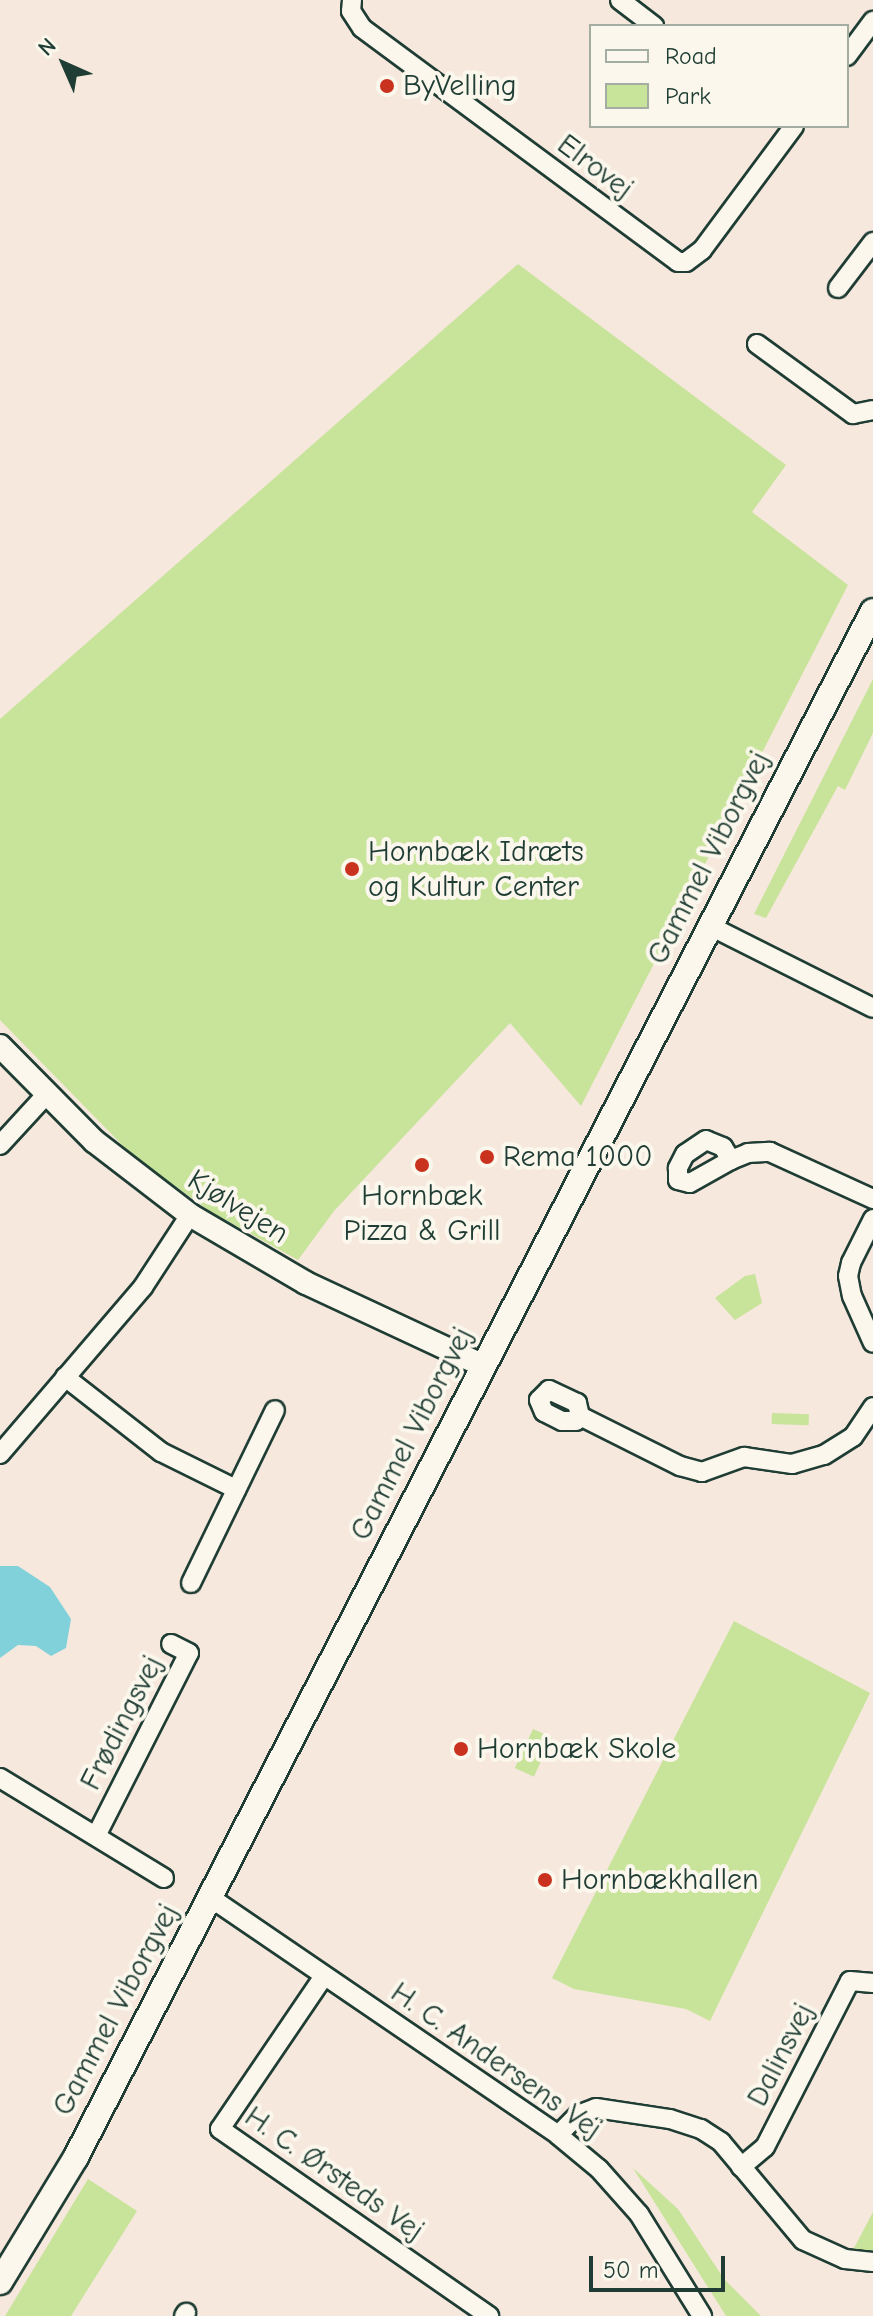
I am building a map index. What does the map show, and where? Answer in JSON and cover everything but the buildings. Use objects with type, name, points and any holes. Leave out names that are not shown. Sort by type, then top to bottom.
[{"type":"main road","name":"Gammel Viborgvej","points":[[0,2282],[76,2157],[873,611]]},
{"type":"street","name":"Elrovej","points":[[352,0],[351,11],[362,28],[678,262],[686,262],[702,250],[790,128]]},
{"type":"street","points":[[620,0],[651,24]]},
{"type":"street","points":[[849,53],[873,21]]},
{"type":"street","points":[[838,288],[873,242]]},
{"type":"street","points":[[757,344],[853,414],[873,410]]},
{"type":"street","points":[[710,926],[873,1008]]},
{"type":"street","name":"Kjølvejen","points":[[0,1046],[46,1095],[119,1163],[190,1215],[306,1283],[482,1365]]},
{"type":"street","points":[[0,1145],[46,1095]]},
{"type":"street","points":[[731,1160],[748,1153],[780,1154],[873,1199]]},
{"type":"street","points":[[0,1454],[143,1287],[190,1215]]},
{"type":"street","points":[[873,1219],[848,1276],[852,1296],[873,1343]]},
{"type":"street","points":[[65,1377],[161,1452],[236,1489]]},
{"type":"street","points":[[580,1416],[680,1466],[702,1472],[744,1457],[792,1464],[824,1455],[853,1437],[873,1407]]},
{"type":"street","points":[[191,1583],[275,1410]]},
{"type":"street","name":"Frødingsvej","points":[[96,1836],[189,1653],[171,1644]]},
{"type":"street","points":[[0,1778],[164,1878]]},
{"type":"street","name":"H. C. Andersens Vej","points":[[211,1898],[558,2135],[599,2169],[639,2214],[702,2316]]},
{"type":"street","name":"H. C. Ørsteds Vej","points":[[324,1976],[220,2129],[489,2316]]},
{"type":"street","name":"Dalinsvej","points":[[741,2167],[765,2147],[850,1981],[873,1983]]},
{"type":"street","points":[[558,2135],[578,2115],[596,2108],[670,2119],[701,2129],[721,2142],[803,2240],[845,2259],[873,2262]]},
{"type":"green space","name":"Hornbæk Idræts og Kultur Center","points":[[518,264],[786,465],[752,512],[848,585],[581,1106],[510,1023],[334,1211],[298,1260],[211,1212],[131,1154],[0,1020],[0,719]]},
{"type":"green space","points":[[873,679],[873,733],[845,790],[838,786],[766,918],[754,914]]},
{"type":"green space","points":[[755,1274],[762,1303],[735,1320],[715,1298],[745,1276]]},
{"type":"green space","points":[[772,1413],[809,1414],[809,1425],[772,1424]]},
{"type":"green space","points":[[734,1621],[870,1693],[710,2021],[686,2009],[574,1989],[552,1978]]},
{"type":"green space","points":[[533,1729],[552,1738],[534,1777],[515,1768]]},
{"type":"green space","points":[[633,2168],[678,2209],[724,2279],[761,2316],[726,2316]]},
{"type":"green space","points":[[88,2179],[137,2211],[71,2316],[5,2316]]},
{"type":"green space","points":[[873,2212],[873,2252],[853,2250]]},
{"type":"water","points":[[0,1566],[18,1566],[50,1587],[71,1619],[66,1648],[51,1656],[36,1646],[18,1645],[0,1658]]},
{"type":"place","name":"ByVelling","points":[[387,86]]},
{"type":"place","name":"Hornbæk Idræts og Kultur Center","points":[[352,869]]},
{"type":"place","name":"Rema 1000","points":[[487,1157]]},
{"type":"place","name":"Hornbæk Pizza & Grill","points":[[422,1165]]},
{"type":"place","name":"Hornbæk Skole","points":[[461,1749]]},
{"type":"place","name":"Hornbækhallen","points":[[545,1880]]}]
